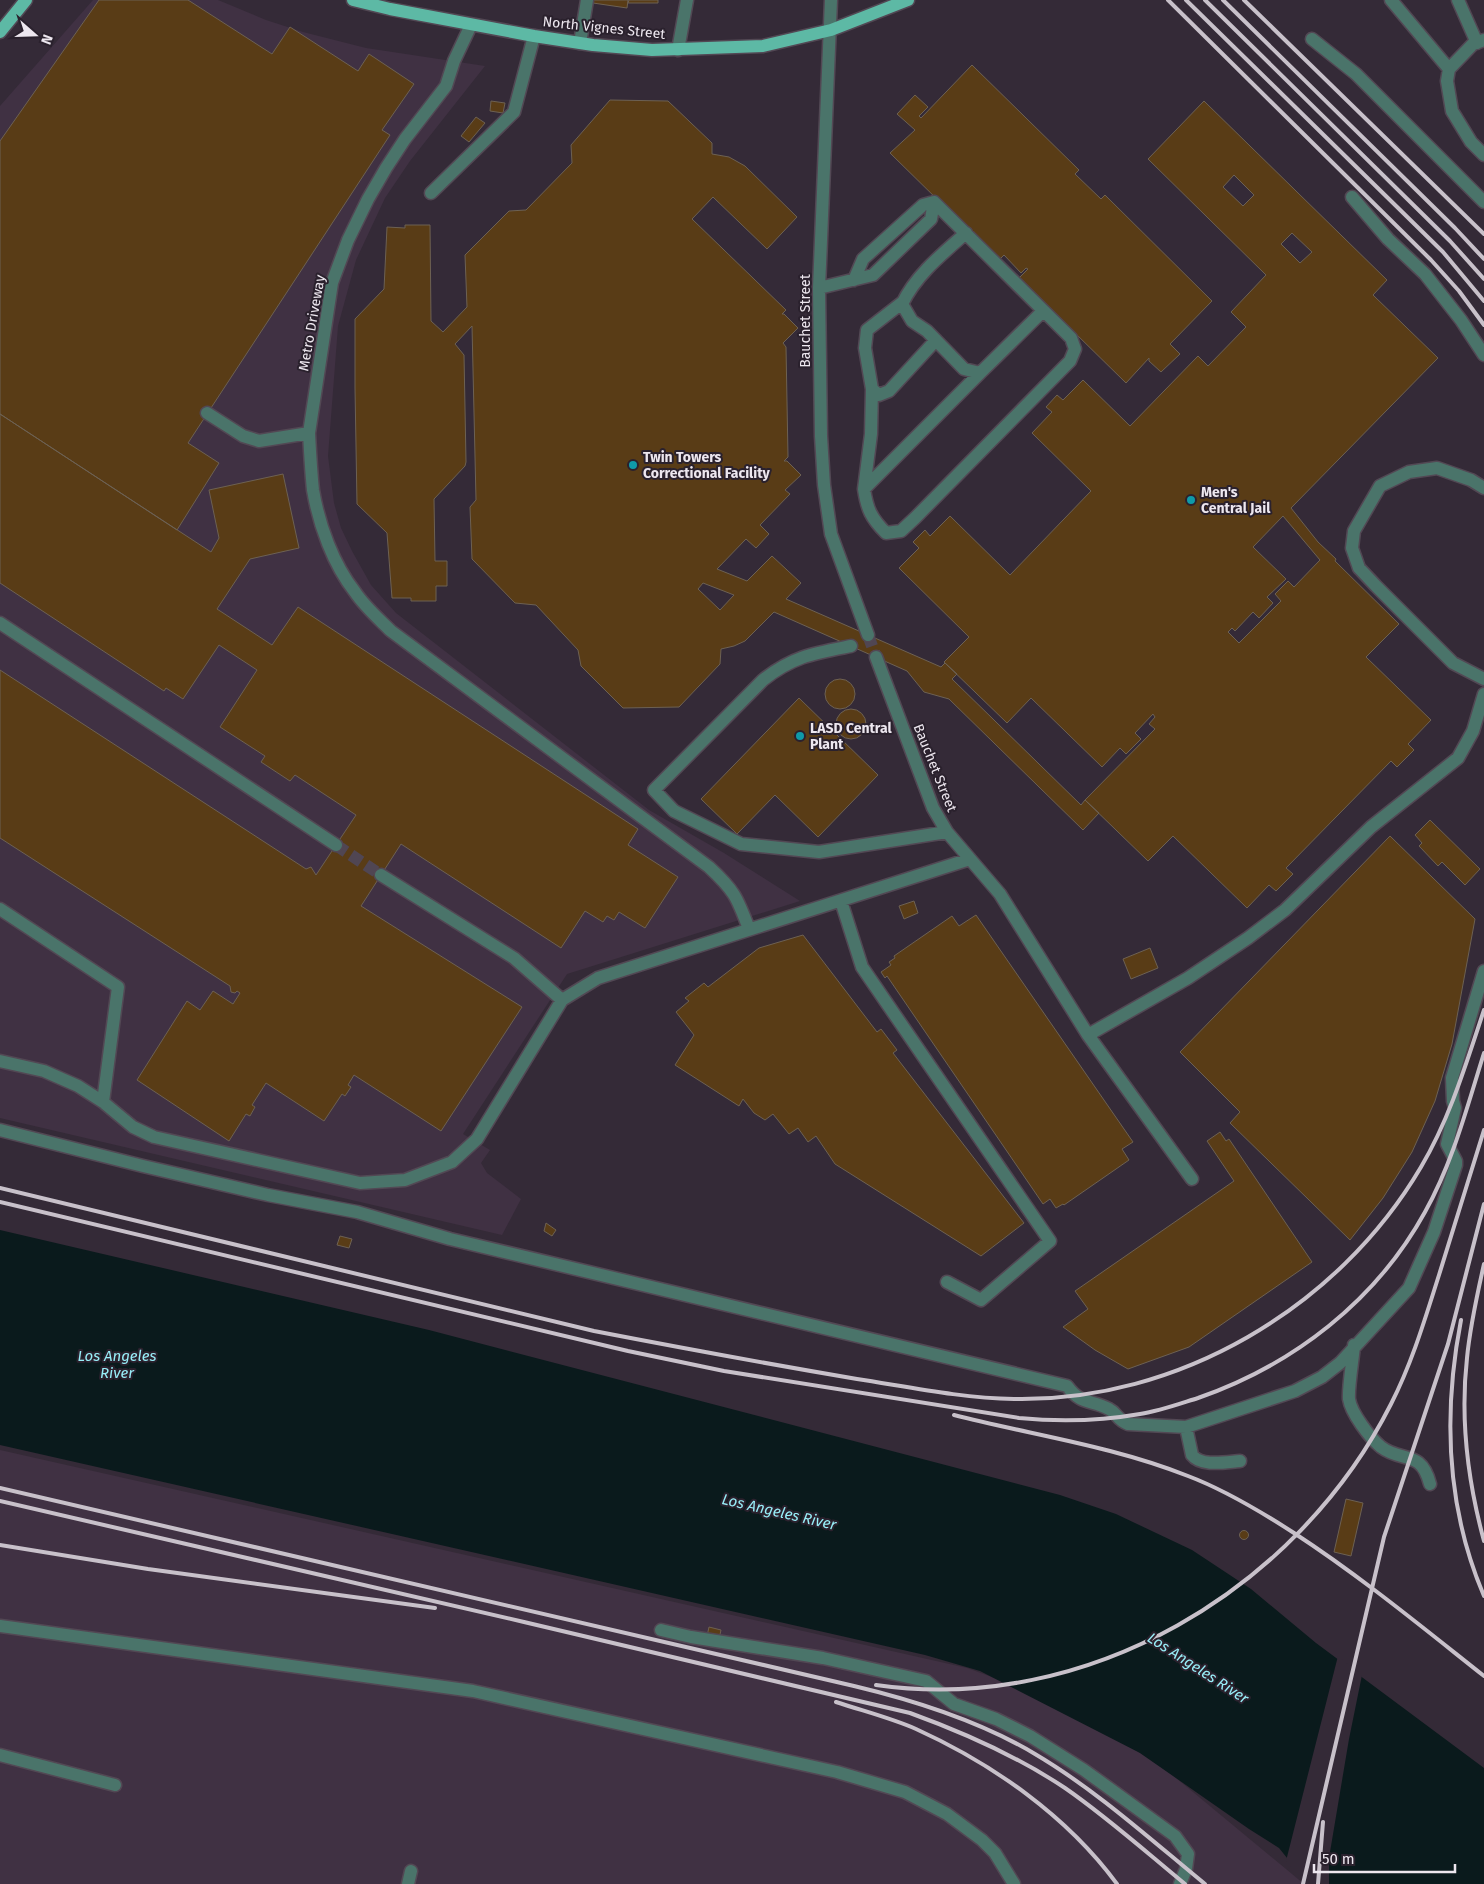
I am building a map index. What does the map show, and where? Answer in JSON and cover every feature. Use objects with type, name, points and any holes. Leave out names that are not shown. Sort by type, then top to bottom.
[{"type":"main road","points":[[0,32],[26,0]]},
{"type":"main road","name":"North Vignes Street","points":[[353,0],[471,25],[534,36],[580,43],[652,50],[763,46],[831,30],[908,0]]},
{"type":"street","points":[[580,43],[587,0]]},
{"type":"street","points":[[678,50],[687,0]]},
{"type":"street","name":"Bauchet Street","points":[[831,0],[819,288],[821,436],[824,485],[831,534],[868,635]]},
{"type":"street","points":[[1392,0],[1449,69]]},
{"type":"street","points":[[1458,0],[1480,42],[1473,44],[1449,69],[1447,82],[1452,111],[1471,142],[1484,155]]},
{"type":"street","name":"Metro Driveway","points":[[471,25],[454,62],[446,86],[405,139],[386,168],[357,220],[339,261],[332,283],[309,433],[314,490],[324,530],[338,566],[354,592],[391,631],[709,867],[726,882],[737,898],[749,929]]},
{"type":"street","points":[[431,193],[514,112],[534,36]]},
{"type":"street","points":[[1312,39],[1356,74],[1484,202]]},
{"type":"street","points":[[1352,197],[1388,239],[1425,274],[1461,320],[1484,354]]},
{"type":"street","points":[[819,288],[873,275],[930,219],[934,202]]},
{"type":"street","points":[[854,280],[863,258],[923,205],[934,202]]},
{"type":"street","points":[[934,202],[1071,338],[1075,349],[1070,361],[1000,430],[936,498],[901,531],[886,533],[876,523],[867,508],[864,489],[871,434],[872,389],[865,348],[867,330],[903,302],[908,291],[940,255],[966,234]]},
{"type":"street","points":[[903,302],[902,304],[912,321],[927,331],[964,369],[980,373]]},
{"type":"street","points":[[864,489],[1043,311]]},
{"type":"street","points":[[872,389],[879,395],[890,391],[936,340]]},
{"type":"street","points":[[207,413],[243,436],[259,441],[309,433]]},
{"type":"street","points":[[1484,488],[1471,480],[1437,468],[1409,472],[1380,486],[1354,531],[1352,548],[1359,568],[1383,593],[1453,662],[1484,679]]},
{"type":"street","points":[[0,623],[336,845]]},
{"type":"street","points":[[851,646],[804,656],[775,670],[654,790],[674,811],[741,844],[819,852],[947,832]]},
{"type":"street","name":"Bauchet Street","points":[[876,657],[932,808],[947,832],[1000,894],[1088,1035],[1192,1179]]},
{"type":"street","points":[[1088,1035],[1161,995],[1248,938],[1285,910],[1371,827],[1458,758],[1472,731],[1484,694]]},
{"type":"street","points":[[0,1061],[44,1070],[78,1086],[103,1102],[134,1127],[154,1137],[360,1183],[405,1180],[452,1162],[478,1139],[562,1000],[598,978],[970,859]]},
{"type":"street","points":[[381,875],[514,958],[562,1000]]},
{"type":"street","points":[[841,901],[862,967],[1050,1241],[980,1300],[947,1282]]},
{"type":"street","points":[[0,909],[118,987],[103,1102]]},
{"type":"street","points":[[0,1130],[268,1195],[357,1212],[450,1239],[1067,1386],[1074,1396],[1110,1409],[1120,1421],[1128,1424],[1186,1427],[1295,1391],[1322,1377],[1340,1363],[1354,1345],[1366,1336],[1409,1288],[1434,1232],[1456,1165],[1456,1160],[1447,1144],[1456,1108],[1453,1101],[1452,1078],[1484,970]]},
{"type":"street","points":[[1354,1345],[1349,1400],[1355,1414],[1364,1428],[1381,1446],[1410,1457],[1419,1463],[1427,1474],[1430,1484]]},
{"type":"street","points":[[1186,1427],[1192,1455],[1195,1459],[1202,1462],[1240,1462]]},
{"type":"street","points":[[0,1626],[473,1690],[846,1774],[905,1792],[947,1814],[982,1840],[995,1853],[1014,1884]]},
{"type":"street","points":[[661,1630],[691,1637],[823,1658],[926,1681],[954,1704],[996,1719],[1030,1736],[1084,1770],[1175,1836],[1188,1854],[1186,1869],[1180,1884]]},
{"type":"street","points":[[0,1755],[115,1785]]},
{"type":"street","points":[[408,1884],[411,1871]]},
{"type":"shaded area","points":[[93,0],[218,0],[266,20],[303,32],[366,48],[485,66],[410,161],[385,198],[356,260],[338,326],[328,456],[334,503],[341,528],[371,585],[396,613],[649,810],[724,853],[800,901],[567,974],[463,1134],[490,1150],[481,1163],[487,1173],[521,1199],[502,1235],[0,1118],[0,106]]},
{"type":"shaded area","points":[[0,1450],[967,1668],[1041,1695],[1137,1751],[1170,1773],[1304,1884],[0,1884]]},
{"type":"water","name":"Los Angeles River","points":[[0,1230],[429,1330],[1060,1495],[1116,1514],[1192,1550],[1251,1589],[1316,1643],[1484,1768],[1484,1884],[1308,1884],[1279,1848],[1140,1753],[980,1671],[925,1655],[0,1445]]},
{"type":"pier","points":[[1338,1656],[1362,1675],[1329,1858],[1329,1884],[1305,1884],[1286,1861]]},
{"type":"building","points":[[99,0],[188,0],[272,54],[290,27],[358,71],[369,54],[414,84],[382,130],[390,135],[188,443],[219,463],[177,530],[0,414],[0,141]]},
{"type":"building","points":[[593,0],[628,0],[627,8],[593,3]]},
{"type":"building","points":[[629,0],[658,0],[658,3],[628,3]]},
{"type":"building","points":[[972,65],[1079,170],[1075,174],[1101,199],[1105,195],[1212,301],[1170,344],[1180,354],[1161,372],[1149,361],[1149,358],[1126,383],[1019,278],[1028,269],[1026,268],[1021,273],[1004,255],[999,260],[890,153],[915,130],[897,114],[915,95],[928,107],[919,116],[921,118]]},
{"type":"building","name":"Twin Towers Correctional Facility","points":[[610,100],[668,101],[712,143],[712,154],[729,157],[745,166],[797,217],[767,249],[713,197],[692,219],[786,310],[782,314],[798,328],[783,343],[786,347],[788,457],[784,461],[787,461],[801,475],[785,490],[790,494],[760,525],[769,534],[756,548],[746,539],[717,569],[747,581],[772,556],[801,583],[786,599],[941,667],[945,663],[957,674],[952,679],[1081,805],[1085,800],[1099,813],[1083,830],[949,699],[924,692],[907,671],[774,612],[745,641],[721,649],[720,664],[679,707],[623,708],[581,666],[578,650],[536,605],[515,603],[472,559],[470,507],[476,500],[472,326],[455,344],[464,355],[466,462],[465,466],[434,499],[435,561],[447,561],[447,586],[436,586],[436,601],[411,601],[411,598],[392,598],[387,533],[357,504],[355,388],[355,319],[384,289],[387,227],[405,228],[405,225],[430,225],[431,321],[443,332],[467,307],[465,255],[509,211],[526,210],[572,163],[571,145]],"holes":[[[703,583],[734,595],[720,610],[698,589]]]},
{"type":"building","points":[[491,101],[505,103],[503,113],[490,111]]},
{"type":"building","name":"Men's Central Jail","points":[[1204,101],[1387,280],[1373,295],[1438,358],[1291,508],[1318,542],[1336,559],[1335,561],[1399,624],[1366,657],[1431,720],[1408,744],[1414,750],[1397,767],[1391,761],[1286,868],[1293,874],[1276,891],[1269,885],[1247,908],[1173,836],[1148,861],[1085,800],[1155,729],[1149,724],[1155,717],[1153,714],[1135,733],[1141,739],[1126,754],[1120,748],[1102,767],[1031,698],[1007,723],[944,662],[969,637],[899,568],[919,548],[913,542],[925,530],[930,536],[950,516],[1010,575],[1091,491],[1032,433],[1052,412],[1046,407],[1057,395],[1063,400],[1083,380],[1130,426],[1198,356],[1208,366],[1246,327],[1231,312],[1266,275],[1148,159]],"holes":[[[1234,175],[1254,195],[1243,206],[1223,187]],[[1292,233],[1312,252],[1300,263],[1281,244]],[[1283,516],[1320,560],[1294,587],[1288,581],[1275,594],[1281,601],[1239,643],[1228,632],[1232,628],[1235,631],[1253,612],[1259,618],[1273,603],[1267,597],[1286,579],[1253,547]]]},
{"type":"building","points":[[476,117],[485,123],[469,142],[461,136]]},
{"type":"building","points":[[0,414],[211,552],[219,538],[209,490],[283,474],[299,548],[250,559],[217,609],[272,645],[298,607],[638,829],[628,845],[678,877],[645,928],[619,912],[614,920],[607,916],[603,922],[585,911],[561,948],[401,844],[361,906],[522,1007],[441,1131],[354,1075],[348,1085],[351,1087],[345,1096],[342,1094],[324,1121],[266,1083],[252,1105],[255,1107],[250,1116],[246,1114],[229,1141],[137,1080],[187,1001],[200,1010],[213,991],[233,1004],[240,993],[237,991],[235,993],[231,992],[230,986],[0,838],[0,670],[306,869],[311,867],[316,875],[356,815],[295,775],[290,781],[261,762],[265,756],[220,727],[257,670],[219,645],[183,699],[166,688],[164,691],[0,583]]},
{"type":"building","points":[[840,679],[850,684],[855,694],[850,704],[840,709],[830,704],[825,694],[830,684]]},
{"type":"building","name":"LASD Central Plant","points":[[799,698],[878,775],[818,837],[775,795],[737,834],[701,799]]},
{"type":"building","points":[[851,709],[861,714],[866,724],[861,734],[851,739],[841,734],[836,724],[841,714]]},
{"type":"building","points":[[1430,820],[1480,869],[1465,885],[1442,862],[1438,866],[1419,846],[1422,843],[1415,835]]},
{"type":"building","points":[[1390,836],[1475,919],[1452,1044],[1435,1101],[1412,1152],[1383,1198],[1350,1240],[1230,1123],[1240,1112],[1180,1052]]},
{"type":"building","points":[[914,901],[918,913],[904,919],[899,906]]},
{"type":"building","points":[[976,915],[1133,1142],[1122,1149],[1129,1160],[1064,1205],[1056,1208],[1050,1199],[1043,1204],[887,976],[885,978],[881,972],[891,965],[889,962],[895,958],[894,956],[952,916],[959,926]]},
{"type":"building","points":[[803,935],[877,1032],[881,1029],[897,1050],[893,1053],[1024,1223],[981,1256],[835,1164],[816,1136],[808,1142],[798,1128],[789,1134],[773,1114],[765,1120],[754,1113],[743,1099],[739,1106],[675,1065],[694,1035],[676,1012],[689,1001],[685,998],[704,983],[708,987],[759,948]]},
{"type":"building","points":[[1150,948],[1158,968],[1131,979],[1123,959]]},
{"type":"building","points":[[1220,1132],[1226,1141],[1229,1139],[1312,1262],[1189,1347],[1128,1369],[1095,1350],[1063,1327],[1088,1309],[1075,1291],[1234,1181],[1207,1141]]},
{"type":"building","points":[[546,1223],[556,1230],[552,1236],[544,1231]]},
{"type":"building","points":[[340,1236],[352,1239],[349,1248],[337,1245]]},
{"type":"building","points":[[1346,1499],[1363,1503],[1351,1556],[1334,1552]]},
{"type":"building","points":[[1244,1530],[1249,1535],[1244,1540],[1239,1535]]},
{"type":"building","points":[[709,1627],[721,1630],[719,1639],[707,1636]]},
{"type":"tunnel","points":[[868,635],[876,657]]},
{"type":"tunnel","points":[[336,845],[381,875]]},
{"type":"railway","points":[[1168,0],[1431,260],[1459,291],[1484,325]]},
{"type":"railway","points":[[1186,0],[1443,252],[1484,301]]},
{"type":"railway","points":[[1205,0],[1450,241],[1484,279]]},
{"type":"railway","points":[[1223,0],[1455,228],[1484,259]]},
{"type":"railway","points":[[1244,0],[1484,234]]},
{"type":"railway","points":[[0,1188],[594,1331],[916,1389],[1014,1399],[1075,1396],[1135,1384],[1193,1364],[1248,1337],[1299,1303],[1345,1263],[1386,1218],[1421,1167],[1449,1110],[1484,1010]]},
{"type":"railway","points":[[0,1202],[628,1351],[724,1371],[1019,1418],[1049,1420],[1110,1418],[1140,1414],[1198,1398],[1267,1368],[1329,1326],[1357,1301],[1382,1274],[1405,1244],[1435,1193],[1459,1134],[1484,1053]]},
{"type":"railway","points":[[876,1685],[955,1689],[1032,1680],[1107,1658],[1177,1626],[1242,1583],[1301,1531],[1351,1471],[1399,1388],[1423,1324],[1484,1130]]},
{"type":"railway","points":[[1303,1884],[1384,1537],[1448,1344],[1484,1204]]},
{"type":"railway","points":[[1484,1264],[1470,1334],[1464,1404],[1470,1474],[1484,1541]]},
{"type":"railway","points":[[1461,1320],[1452,1390],[1450,1425],[1452,1460],[1455,1494],[1462,1528],[1471,1562],[1484,1596]]},
{"type":"railway","points":[[954,1415],[1131,1457],[1188,1476],[1215,1488],[1268,1517],[1319,1549],[1484,1676]]},
{"type":"railway","points":[[0,1488],[854,1686],[924,1705],[970,1722],[1014,1742],[1058,1768],[1122,1816],[1205,1884]]},
{"type":"railway","points":[[0,1501],[910,1713],[990,1746],[1047,1776],[1096,1811],[1185,1884]]},
{"type":"railway","points":[[0,1545],[148,1569],[435,1608]]},
{"type":"railway","points":[[836,1702],[916,1729],[973,1758],[1000,1775],[1052,1814],[1097,1859],[1117,1884]]},
{"type":"railway","points":[[1318,1884],[1323,1822]]},
{"type":"place","name":"Twin Towers Correctional Facility","points":[[633,465]]},
{"type":"place","name":"Men's Central Jail","points":[[1191,500]]},
{"type":"place","name":"LASD Central Plant","points":[[800,736]]}]
